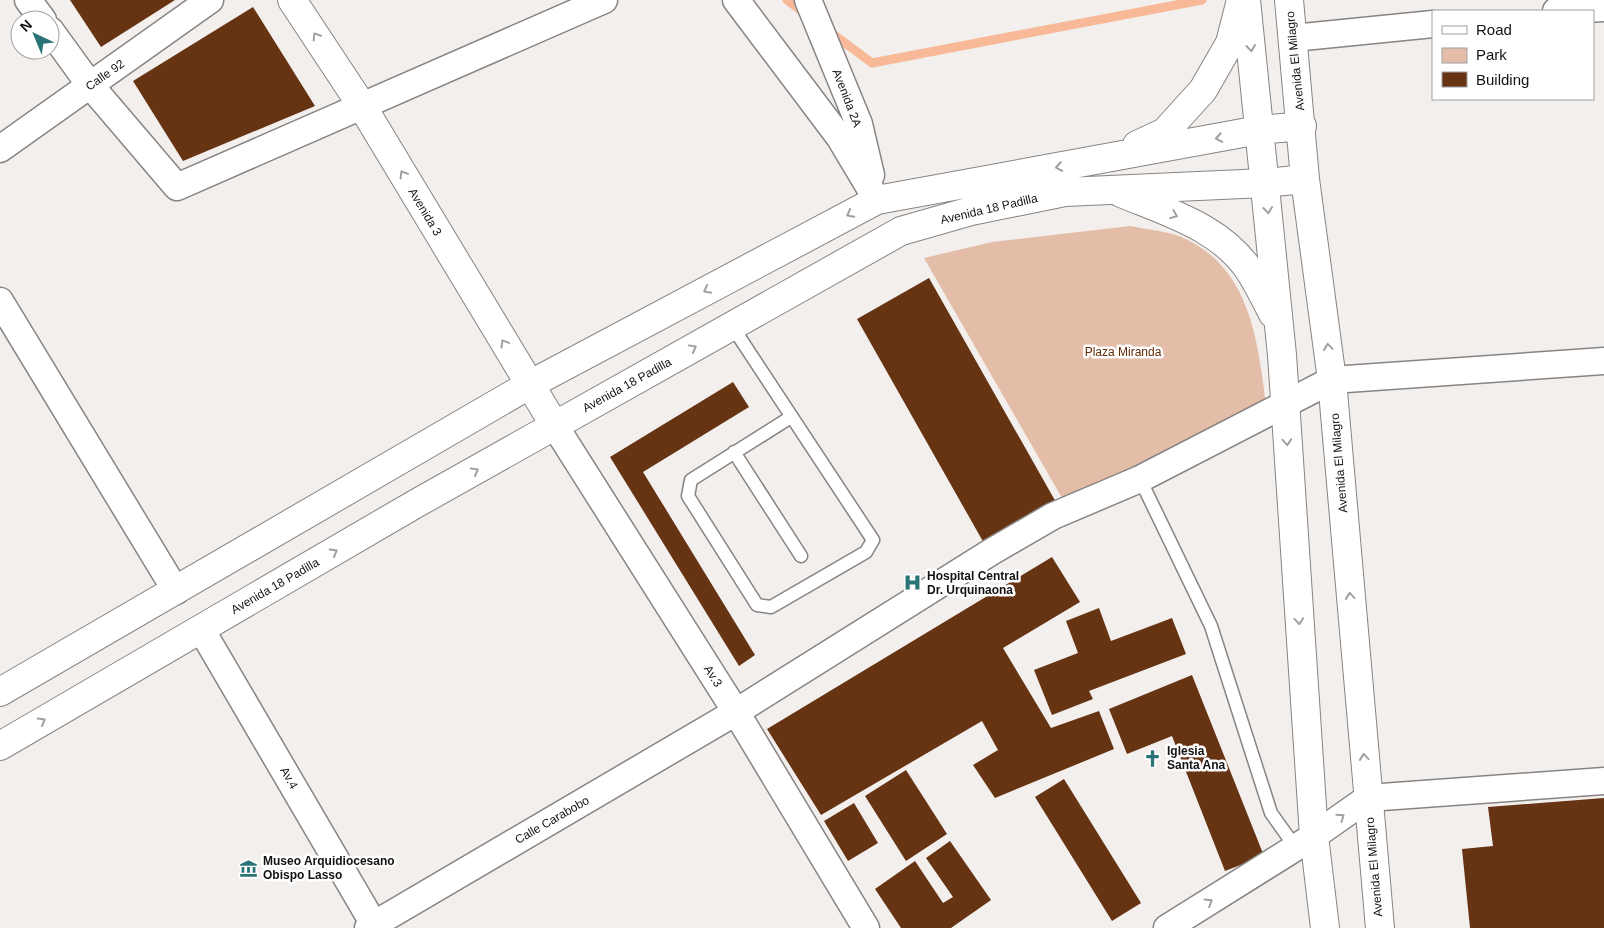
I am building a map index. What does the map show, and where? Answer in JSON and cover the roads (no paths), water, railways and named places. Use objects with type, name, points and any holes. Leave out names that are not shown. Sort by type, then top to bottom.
[{"type":"street","name":"Calle 92","points":[[0,149],[210,0]]},
{"type":"street","name":"Avenida 3","points":[[292,0],[362,106],[555,426]]},
{"type":"street","points":[[60,44],[90,85],[177,187],[604,0]]},
{"type":"street","points":[[736,0],[840,138],[877,200]]},
{"type":"street","name":"Avenida 2A","points":[[808,0],[859,124],[877,200]]},
{"type":"street","points":[[1112,158],[1165,132],[1203,90],[1230,42],[1241,0]]},
{"type":"street","points":[[1246,0],[1279,326],[1305,842],[1325,928]]},
{"type":"street","name":"Avenida El Milagro","points":[[1289,0],[1306,179],[1332,380],[1380,928]]},
{"type":"street","points":[[1572,10],[1604,8]]},
{"type":"street","points":[[1293,38],[1432,24]]},
{"type":"street","points":[[0,692],[529,385],[877,200],[1259,130],[1302,126]]},
{"type":"street","name":"Avenida 18 Padilla","points":[[0,746],[555,426],[900,231],[970,211],[1065,192],[1265,184],[1306,179]]},
{"type":"street","points":[[1113,190],[1184,219],[1222,240],[1250,271],[1279,326]]},
{"type":"street","points":[[0,301],[176,591]]},
{"type":"street","points":[[1332,380],[1604,360]]},
{"type":"street","name":"Calle Carabobo","points":[[373,927],[736,712],[999,547],[1053,516],[1140,479],[1332,380]]},
{"type":"street","name":"Av.3","points":[[555,426],[736,712],[866,928]]},
{"type":"street","name":"Av.4","points":[[201,629],[373,927]]},
{"type":"street","points":[[1167,928],[1305,842],[1368,798],[1604,780]]},
{"type":"lane","points":[[732,326],[873,540],[866,552],[771,607],[757,605],[688,496],[691,480],[791,417]]},
{"type":"lane","points":[[734,452],[801,556]]},
{"type":"lane","points":[[1140,479],[1211,626],[1271,813],[1305,842]]},
{"type":"waterway","points":[[787,0],[807,15]]},
{"type":"waterway","points":[[829,31],[872,63],[1202,0]]},
{"type":"place","name":"Hospital Central Dr. Urquinaona","points":[[913,583]]},
{"type":"place","name":"Iglesia Santa Ana","points":[[1153,758]]},
{"type":"place","name":"Museo Arquidiocesano Obispo Lasso","points":[[249,868]]},
{"type":"park label","name":"Plaza Miranda","points":[[1123,352]]}]
